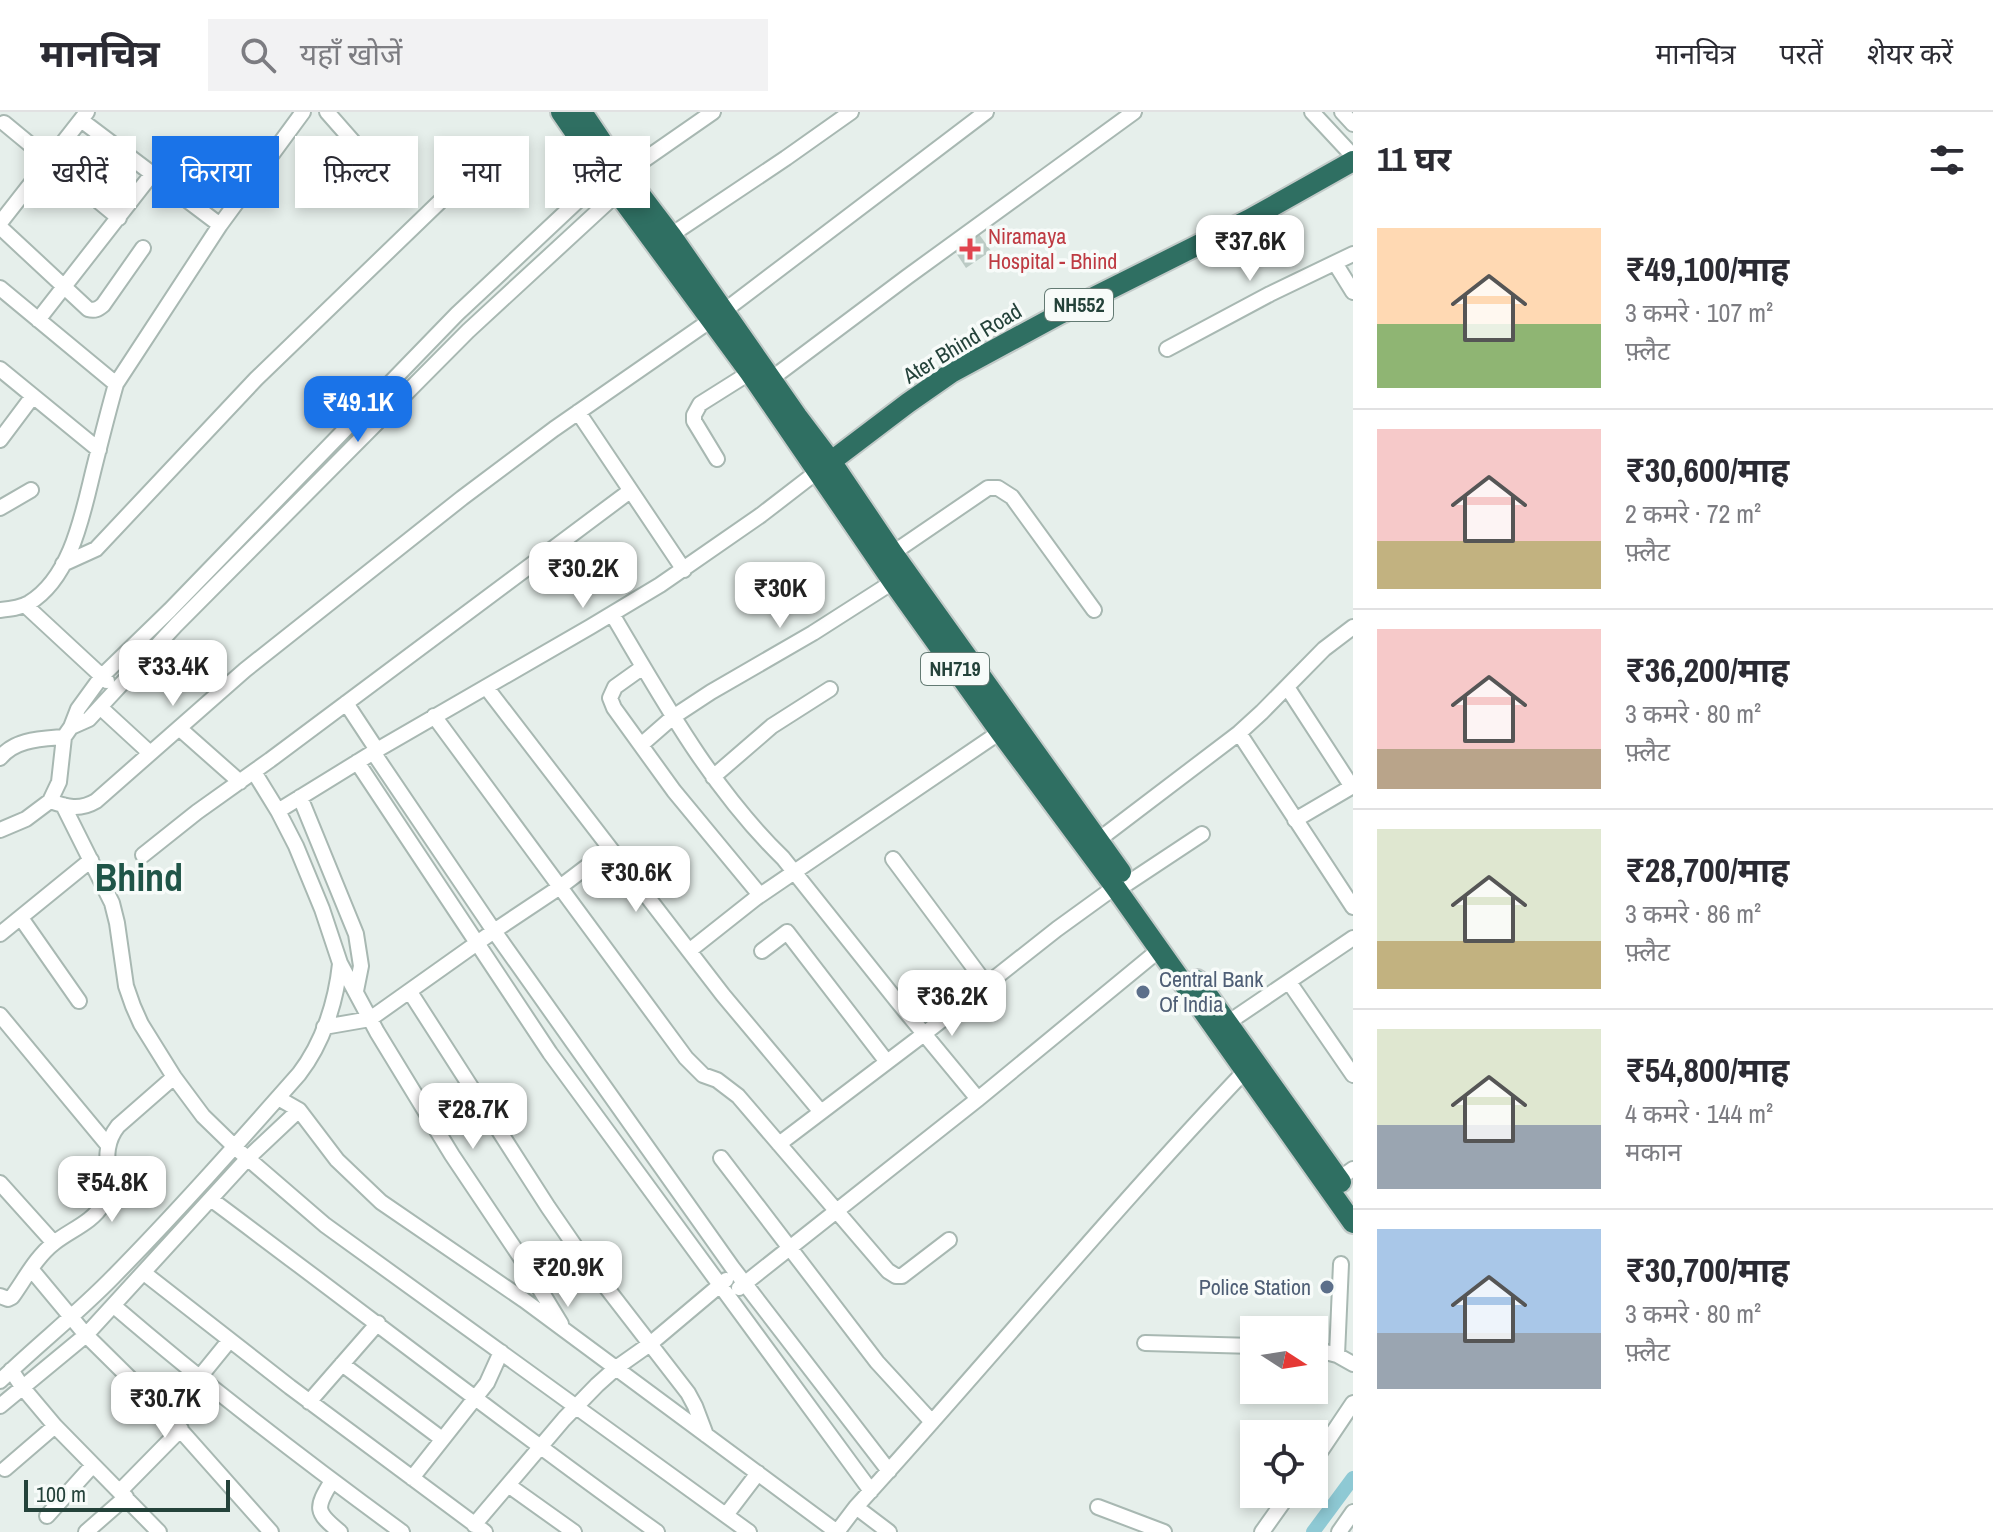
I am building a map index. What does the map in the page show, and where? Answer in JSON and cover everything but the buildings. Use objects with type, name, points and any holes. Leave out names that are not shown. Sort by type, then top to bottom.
[{"type":"highway","name":"NH719","points":[[561,112],[582,136]]},
{"type":"highway","name":"NH719","points":[[582,112],[595,136]]},
{"type":"highway","name":"Ater Bhind Road","points":[[824,466],[951,373],[1060,314],[1250,219],[1353,158]]},
{"type":"highway","name":"NH719","points":[[640,208],[761,372],[886,558],[1222,1027],[1245,1071],[1353,1223]]},
{"type":"highway","name":"NH719","points":[[646,208],[671,235],[718,315]]},
{"type":"highway","name":"NH719","points":[[900,577],[1000,732],[1092,845]]},
{"type":"highway","name":"NH719","points":[[1122,885],[1159,950],[1346,1174],[1353,1199]]},
{"type":"street","points":[[0,610],[25,605],[45,590],[63,564],[76,535],[116,384],[220,225],[303,112]]},
{"type":"street","points":[[327,112],[348,136]]},
{"type":"street","points":[[650,156],[713,112]]},
{"type":"street","points":[[671,235],[851,112]]},
{"type":"street","points":[[0,830],[57,803],[79,808],[87,806],[226,686],[428,524],[578,412],[718,315],[986,112]]},
{"type":"street","points":[[717,459],[694,421],[700,404],[761,372],[907,277],[1134,112]]},
{"type":"street","points":[[1312,112],[1353,158]]},
{"type":"street","points":[[1342,112],[1353,124]]},
{"type":"street","points":[[38,320],[152,174],[84,116],[68,136]]},
{"type":"street","points":[[4,120],[24,138]]},
{"type":"street","points":[[24,194],[0,225],[88,309],[98,309],[143,248]]},
{"type":"street","points":[[63,564],[96,549],[256,379],[434,207]]},
{"type":"street","points":[[107,208],[119,218]]},
{"type":"street","points":[[197,208],[220,225]]},
{"type":"street","points":[[582,208],[457,314],[102,676],[78,709],[68,732],[57,803],[112,903],[126,986],[141,1024],[203,1116],[325,1225],[749,1532]]},
{"type":"street","points":[[2,751],[68,732],[89,719],[198,603],[589,208]]},
{"type":"street","points":[[1167,349],[1353,254]]},
{"type":"street","points":[[1335,263],[1353,292]]},
{"type":"street","points":[[0,288],[116,384]]},
{"type":"street","points":[[0,369],[99,450]]},
{"type":"street","points":[[0,440],[33,396]]},
{"type":"street","points":[[578,412],[684,570]]},
{"type":"street","points":[[289,804],[684,570],[824,466]]},
{"type":"street","points":[[886,558],[988,488],[998,488],[1012,497],[1094,610]]},
{"type":"street","points":[[0,508],[31,490]]},
{"type":"street","points":[[143,855],[630,491]]},
{"type":"street","points":[[641,745],[673,717],[711,692],[813,633],[900,577]]},
{"type":"street","points":[[25,605],[116,689]]},
{"type":"street","points":[[612,614],[713,777],[978,1099]]},
{"type":"street","points":[[1092,845],[1239,733],[1324,649],[1353,627]]},
{"type":"street","points":[[643,667],[615,687],[610,698],[614,708],[674,791],[760,895]]},
{"type":"street","points":[[486,687],[689,951],[821,1112]]},
{"type":"street","points":[[1287,687],[1353,787],[1295,820]]},
{"type":"street","points":[[713,777],[772,726],[830,689]]},
{"type":"street","points":[[346,703],[494,931],[740,1278],[889,1471]]},
{"type":"street","points":[[100,707],[150,753]]},
{"type":"street","points":[[434,716],[694,1067],[738,1096],[888,1271],[902,1276],[949,1240]]},
{"type":"street","points":[[179,728],[240,782]]},
{"type":"street","points":[[689,951],[760,895],[1000,732]]},
{"type":"street","points":[[1239,733],[1353,907]]},
{"type":"street","points":[[357,762],[550,1053],[871,1491]]},
{"type":"street","points":[[13,1379],[78,1326],[112,1278],[183,1215],[288,1103],[324,1027],[336,992],[361,966],[356,934],[316,868],[289,804],[262,767]]},
{"type":"street","points":[[289,804],[316,868],[322,909],[349,978],[370,1019],[445,1143],[566,1331]]},
{"type":"street","points":[[779,1144],[1057,929],[1202,834]]},
{"type":"street","points":[[324,1027],[370,1019],[610,849]]},
{"type":"street","points":[[893,859],[986,984]]},
{"type":"street","points":[[0,934],[91,860]]},
{"type":"street","points":[[21,918],[79,1001]]},
{"type":"street","points":[[762,951],[787,932],[887,1062]]},
{"type":"street","points":[[1222,1027],[1353,938]]},
{"type":"street","points":[[144,1273],[309,1402],[480,1528],[508,1485],[576,1406],[616,1368],[740,1278],[790,1249],[1159,950]]},
{"type":"street","points":[[1289,982],[1353,1075]]},
{"type":"street","points":[[410,992],[579,1252],[695,1406],[706,1435]]},
{"type":"street","points":[[0,1015],[107,1144]]},
{"type":"street","points":[[288,1103],[337,1160],[381,1202],[566,1331],[837,1532],[1121,1206],[1245,1071]]},
{"type":"street","points":[[0,1296],[12,1297],[54,1243],[97,1213],[107,1195],[107,1144],[118,1126],[174,1077]]},
{"type":"street","points":[[0,1406],[13,1379],[78,1326],[114,1306],[144,1273],[183,1215],[212,1200],[241,1152],[288,1103]]},
{"type":"street","points":[[721,1158],[877,1362],[932,1422]]},
{"type":"street","points":[[0,1183],[54,1243]]},
{"type":"street","points":[[212,1200],[540,1448],[657,1532]]},
{"type":"street","points":[[1337,1355],[1341,1264]]},
{"type":"street","points":[[31,1269],[78,1326],[181,1429],[271,1532]]},
{"type":"street","points":[[114,1306],[287,1448],[402,1532]]},
{"type":"street","points":[[309,1402],[378,1323]]},
{"type":"street","points":[[168,1416],[229,1341]]},
{"type":"street","points":[[1145,1343],[1240,1346]]},
{"type":"street","points":[[412,1478],[487,1383],[501,1352]]},
{"type":"street","points":[[1328,1353],[1353,1364]]},
{"type":"street","points":[[342,1364],[442,1439]]},
{"type":"street","points":[[13,1379],[159,1532]]},
{"type":"street","points":[[1328,1440],[1353,1403]]},
{"type":"street","points":[[5,1469],[55,1426]]},
{"type":"street","points":[[86,1532],[181,1429]]},
{"type":"street","points":[[47,1516],[93,1465]]},
{"type":"street","points":[[726,1515],[758,1473]]},
{"type":"street","points":[[332,1481],[318,1507],[324,1519],[340,1532]]},
{"type":"street","points":[[508,1485],[574,1532]]},
{"type":"street","points":[[856,1507],[889,1532]]},
{"type":"street","points":[[1098,1507],[1130,1526],[1164,1532]]},
{"type":"street","points":[[1262,1532],[1279,1508]]},
{"type":"street","points":[[1339,1532],[1353,1512]]},
{"type":"waterway","points":[[1313,1532],[1353,1478]]},
{"type":"place","name":"Niramaya Hospital - Bhind","points":[[970,249]]},
{"type":"place","name":"Central Bank Of India","points":[[1143,992]]},
{"type":"place","name":"Police Station","points":[[1327,1287]]},
{"type":"district","name":"Bhind","points":[[139,878]]}]
